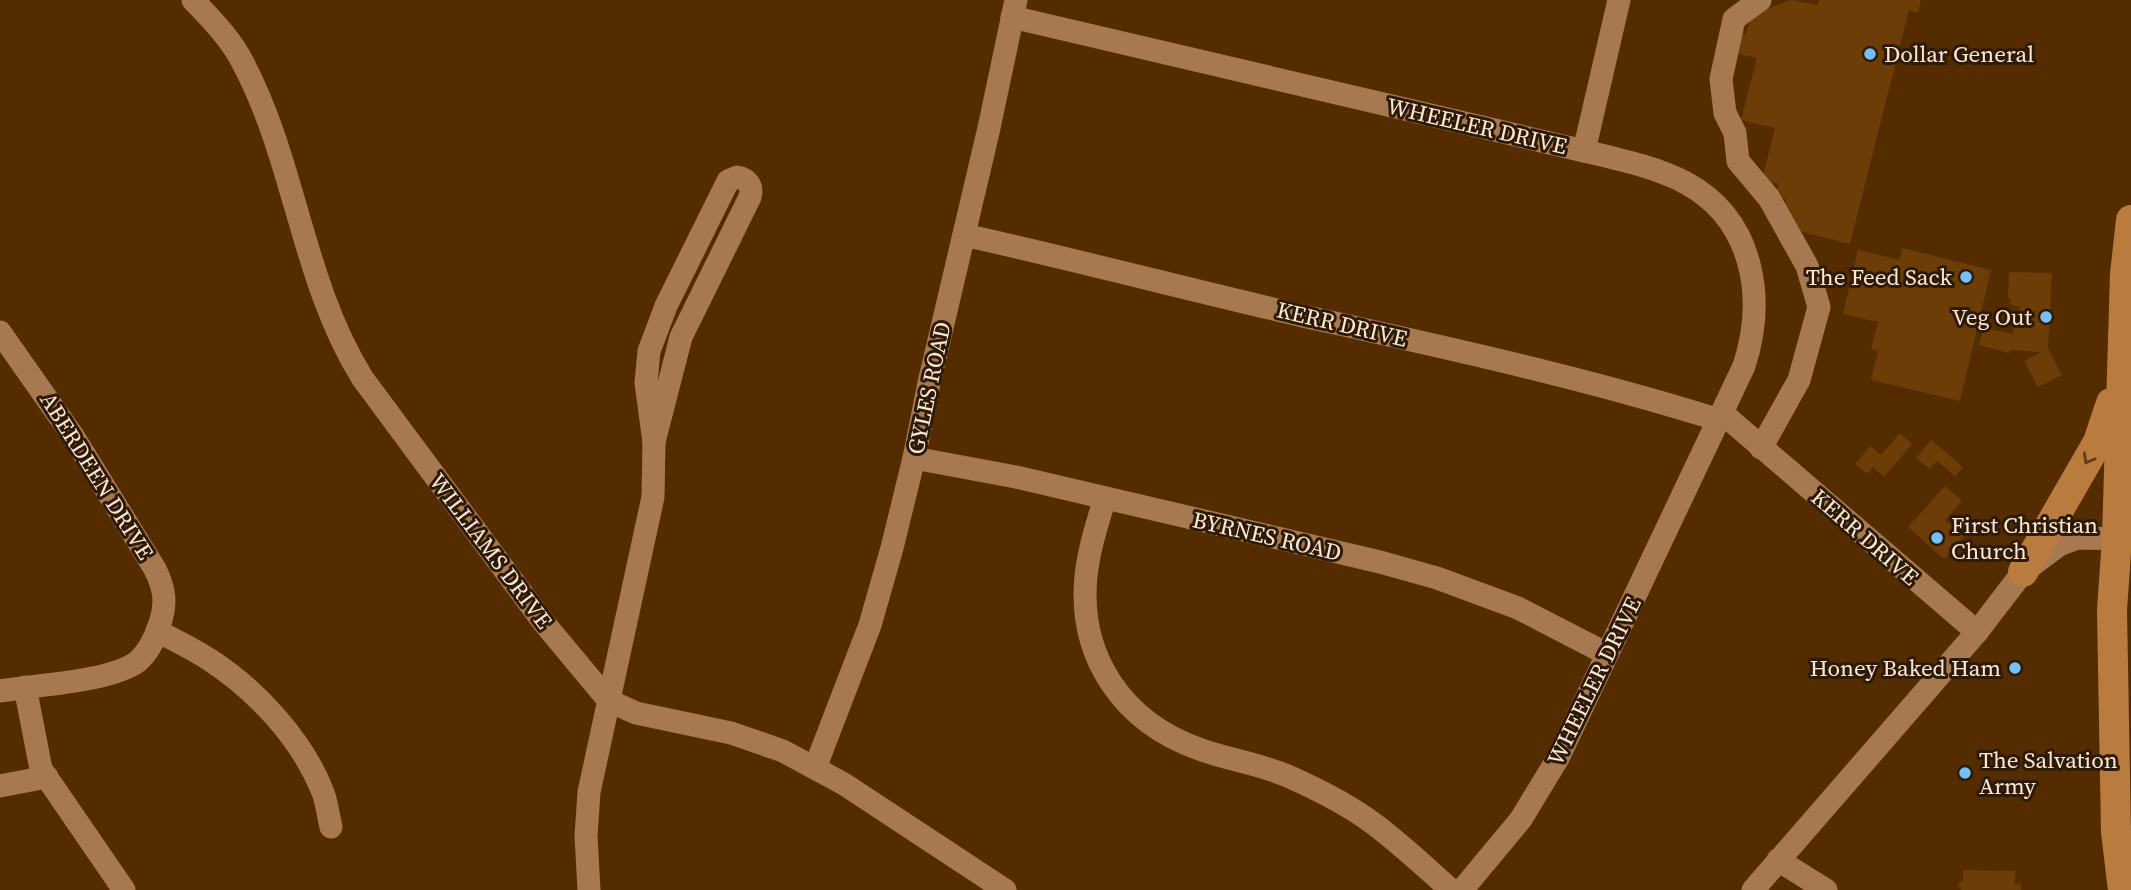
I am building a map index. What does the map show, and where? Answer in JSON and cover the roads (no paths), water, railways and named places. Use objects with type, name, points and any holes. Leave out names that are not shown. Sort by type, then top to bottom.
[{"type":"main road","points":[[2123,890],[2116,832],[2112,610],[2124,538],[2127,332],[2125,274],[2131,220]]},
{"type":"main road","points":[[2023,572],[2098,442],[2125,385]]},
{"type":"street","name":"WILLIAMS DRIVE","points":[[193,0],[225,36],[242,61],[266,112],[289,179],[325,305],[348,355],[363,379],[575,662],[610,700],[636,713],[758,741],[815,768],[880,807],[1005,890]]},
{"type":"street","points":[[1584,151],[1619,0]]},
{"type":"street","points":[[1760,0],[1734,19],[1721,79],[1725,113],[1734,133],[1738,161],[1769,198],[1807,266],[1819,307],[1799,380],[1761,448]]},
{"type":"street","name":"WHEELER DRIVE","points":[[1014,9],[1584,151],[1670,175],[1688,184],[1724,213],[1741,237],[1754,292],[1753,330],[1744,366],[1558,758],[1521,819],[1462,890]]},
{"type":"street","name":"GYLES ROAD","points":[[815,768],[870,625],[914,458],[1014,9]]},
{"type":"street","points":[[589,890],[586,836],[589,792],[653,497],[654,442],[646,367],[656,329],[727,181],[743,178],[750,186],[750,197],[681,337],[654,442]]},
{"type":"street","name":"KERR DRIVE","points":[[964,235],[1456,349],[1721,416],[1977,632]]},
{"type":"street","name":"ABERDEEN DRIVE","points":[[0,332],[73,436],[161,579],[165,603],[158,631]]},
{"type":"street","name":"BYRNES ROAD","points":[[914,458],[981,469],[1380,562],[1437,578],[1518,608],[1607,654]]},
{"type":"street","points":[[1105,498],[1089,555],[1085,601],[1087,624],[1107,677],[1131,709],[1161,731],[1200,750],[1287,775],[1347,806],[1374,824],[1451,890]]},
{"type":"street","points":[[1753,890],[1977,632],[2023,572],[2059,545],[2077,538],[2124,538]]},
{"type":"street","points":[[0,691],[75,681],[129,667],[145,653],[158,631],[230,674],[264,706],[306,759],[323,792],[331,827]]},
{"type":"street","points":[[25,687],[41,769],[124,890]]},
{"type":"street","points":[[0,786],[47,777]]},
{"type":"street","points":[[1778,860],[1826,890]]},
{"type":"place","name":"Dollar General","points":[[1870,54]]},
{"type":"place","name":"The Feed Sack","points":[[1966,277]]},
{"type":"place","name":"Veg Out","points":[[2046,317]]},
{"type":"place","name":"First Christian Church","points":[[1937,538]]},
{"type":"place","name":"Honey Baked Ham","points":[[2015,668]]},
{"type":"place","name":"The Salvation Army","points":[[1965,773]]}]
